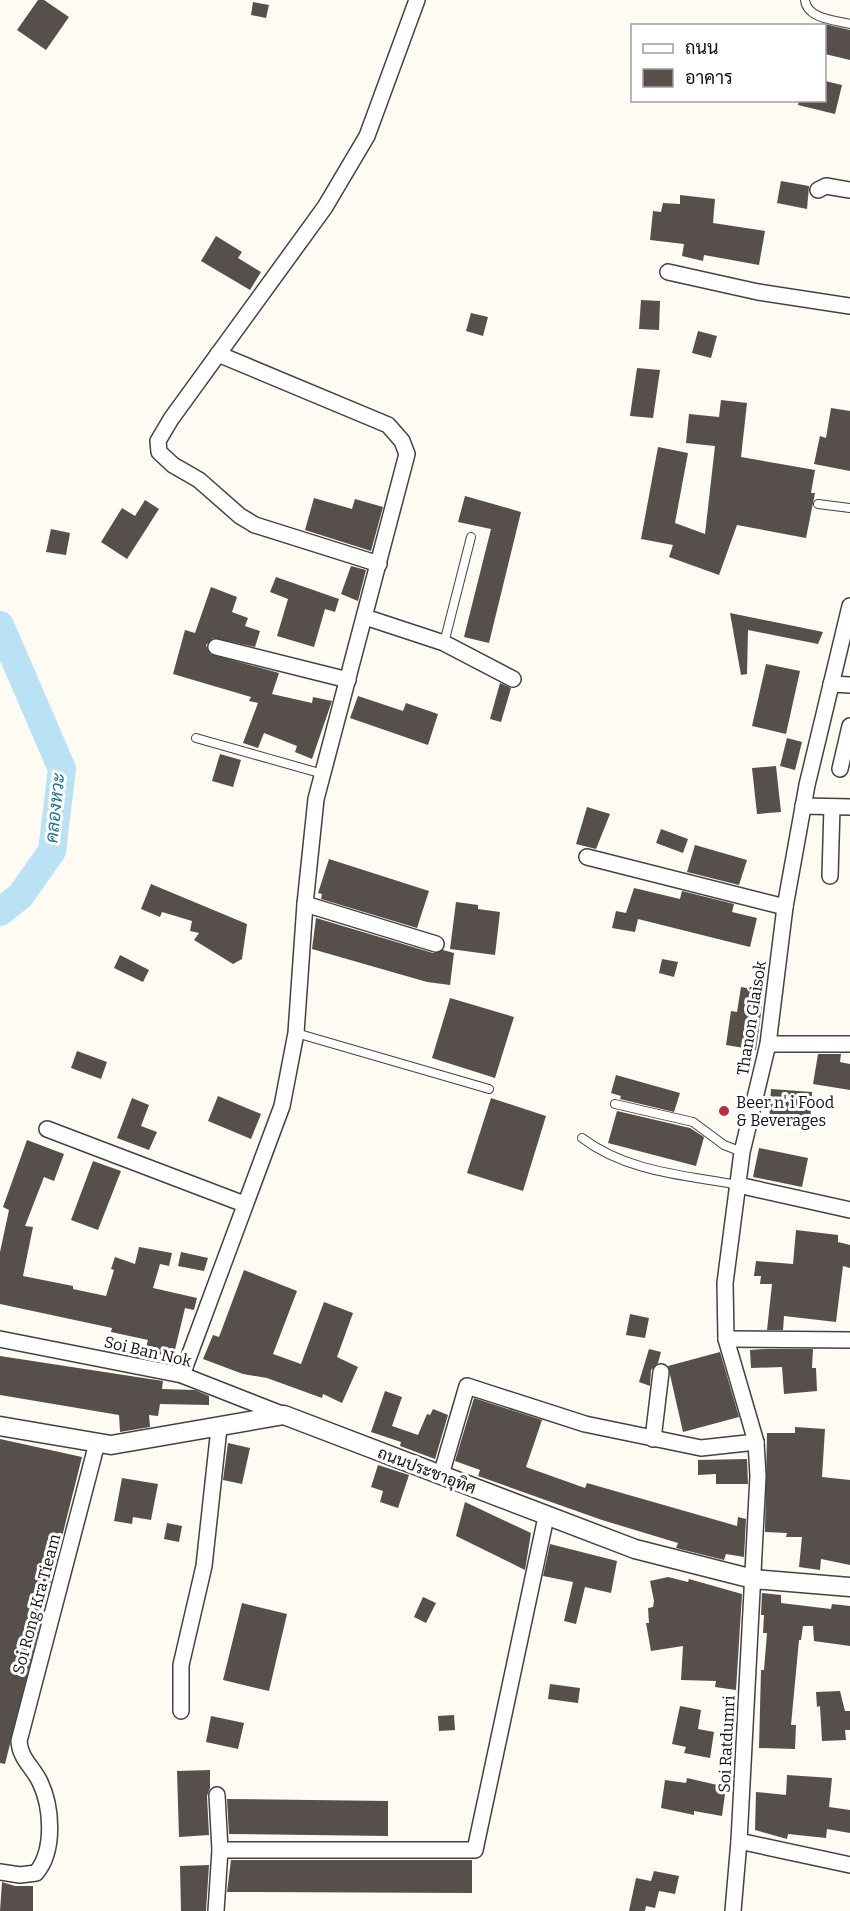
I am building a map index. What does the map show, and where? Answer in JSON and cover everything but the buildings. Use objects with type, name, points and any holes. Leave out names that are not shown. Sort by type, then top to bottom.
[{"type":"street","points":[[379,564],[255,525],[240,516],[199,480],[172,465],[159,452],[158,441],[171,419],[325,207],[367,136],[417,0]]},
{"type":"street","points":[[818,190],[825,186],[850,190]]},
{"type":"street","points":[[668,272],[758,292],[850,306]]},
{"type":"street","points":[[182,1375],[282,1106],[296,1033],[314,809],[406,454],[402,441],[388,425],[218,354]]},
{"type":"street","name":"Thanon Glaisok","points":[[753,1579],[758,1476],[756,1442],[726,1339],[725,1284],[742,1152],[768,1044],[785,907],[803,806],[850,606]]},
{"type":"street","points":[[365,617],[444,643],[513,679]]},
{"type":"street","points":[[216,647],[348,680]]},
{"type":"street","points":[[831,684],[850,685]]},
{"type":"street","points":[[840,769],[850,726]]},
{"type":"street","points":[[803,806],[850,807]]},
{"type":"street","points":[[830,876],[832,807]]},
{"type":"street","points":[[587,857],[785,907]]},
{"type":"street","points":[[305,904],[436,944]]},
{"type":"street","points":[[768,1044],[850,1044]]},
{"type":"street","points":[[47,1130],[244,1204]]},
{"type":"street","points":[[738,1185],[850,1210]]},
{"type":"street","name":"Soi Ban Nok","points":[[0,1339],[182,1375],[284,1415]]},
{"type":"street","points":[[726,1339],[850,1340]]},
{"type":"street","points":[[653,1439],[661,1372]]},
{"type":"street","points":[[441,1475],[467,1386],[585,1424],[653,1439],[701,1448],[756,1442]]},
{"type":"street","points":[[0,1426],[111,1445],[284,1415]]},
{"type":"street","name":"ถนนประชาอุทิศ","points":[[284,1415],[546,1517],[635,1549],[753,1579],[850,1587]]},
{"type":"street","points":[[180,1711],[181,1665],[204,1566],[219,1428]]},
{"type":"street","name":"Soi Rong Kra Tieam","points":[[0,1872],[20,1875],[36,1873],[43,1864],[48,1837],[48,1802],[39,1780],[24,1760],[19,1741],[98,1443]]},
{"type":"street","points":[[220,1850],[475,1850],[546,1517]]},
{"type":"street","name":"Soi Ratdumri","points":[[732,1911],[739,1841],[753,1579]]},
{"type":"street","points":[[216,1911],[220,1850],[217,1795]]},
{"type":"street","points":[[739,1841],[850,1865]]},
{"type":"lane","points":[[806,0],[808,10],[815,15],[850,24]]},
{"type":"lane","points":[[818,504],[850,508]]},
{"type":"lane","points":[[444,643],[471,537]]},
{"type":"lane","points":[[196,738],[323,774]]},
{"type":"lane","points":[[296,1033],[489,1089]]},
{"type":"lane","points":[[615,1104],[693,1122],[724,1145],[742,1152]]},
{"type":"lane","points":[[582,1138],[601,1152],[628,1164],[738,1185]]},
{"type":"waterway","name":"คลองหวะ","points":[[0,625],[62,769],[52,851],[21,895],[0,912]]},
{"type":"place","name":"Beer n' i Food & Beverages","points":[[724,1111]]}]
